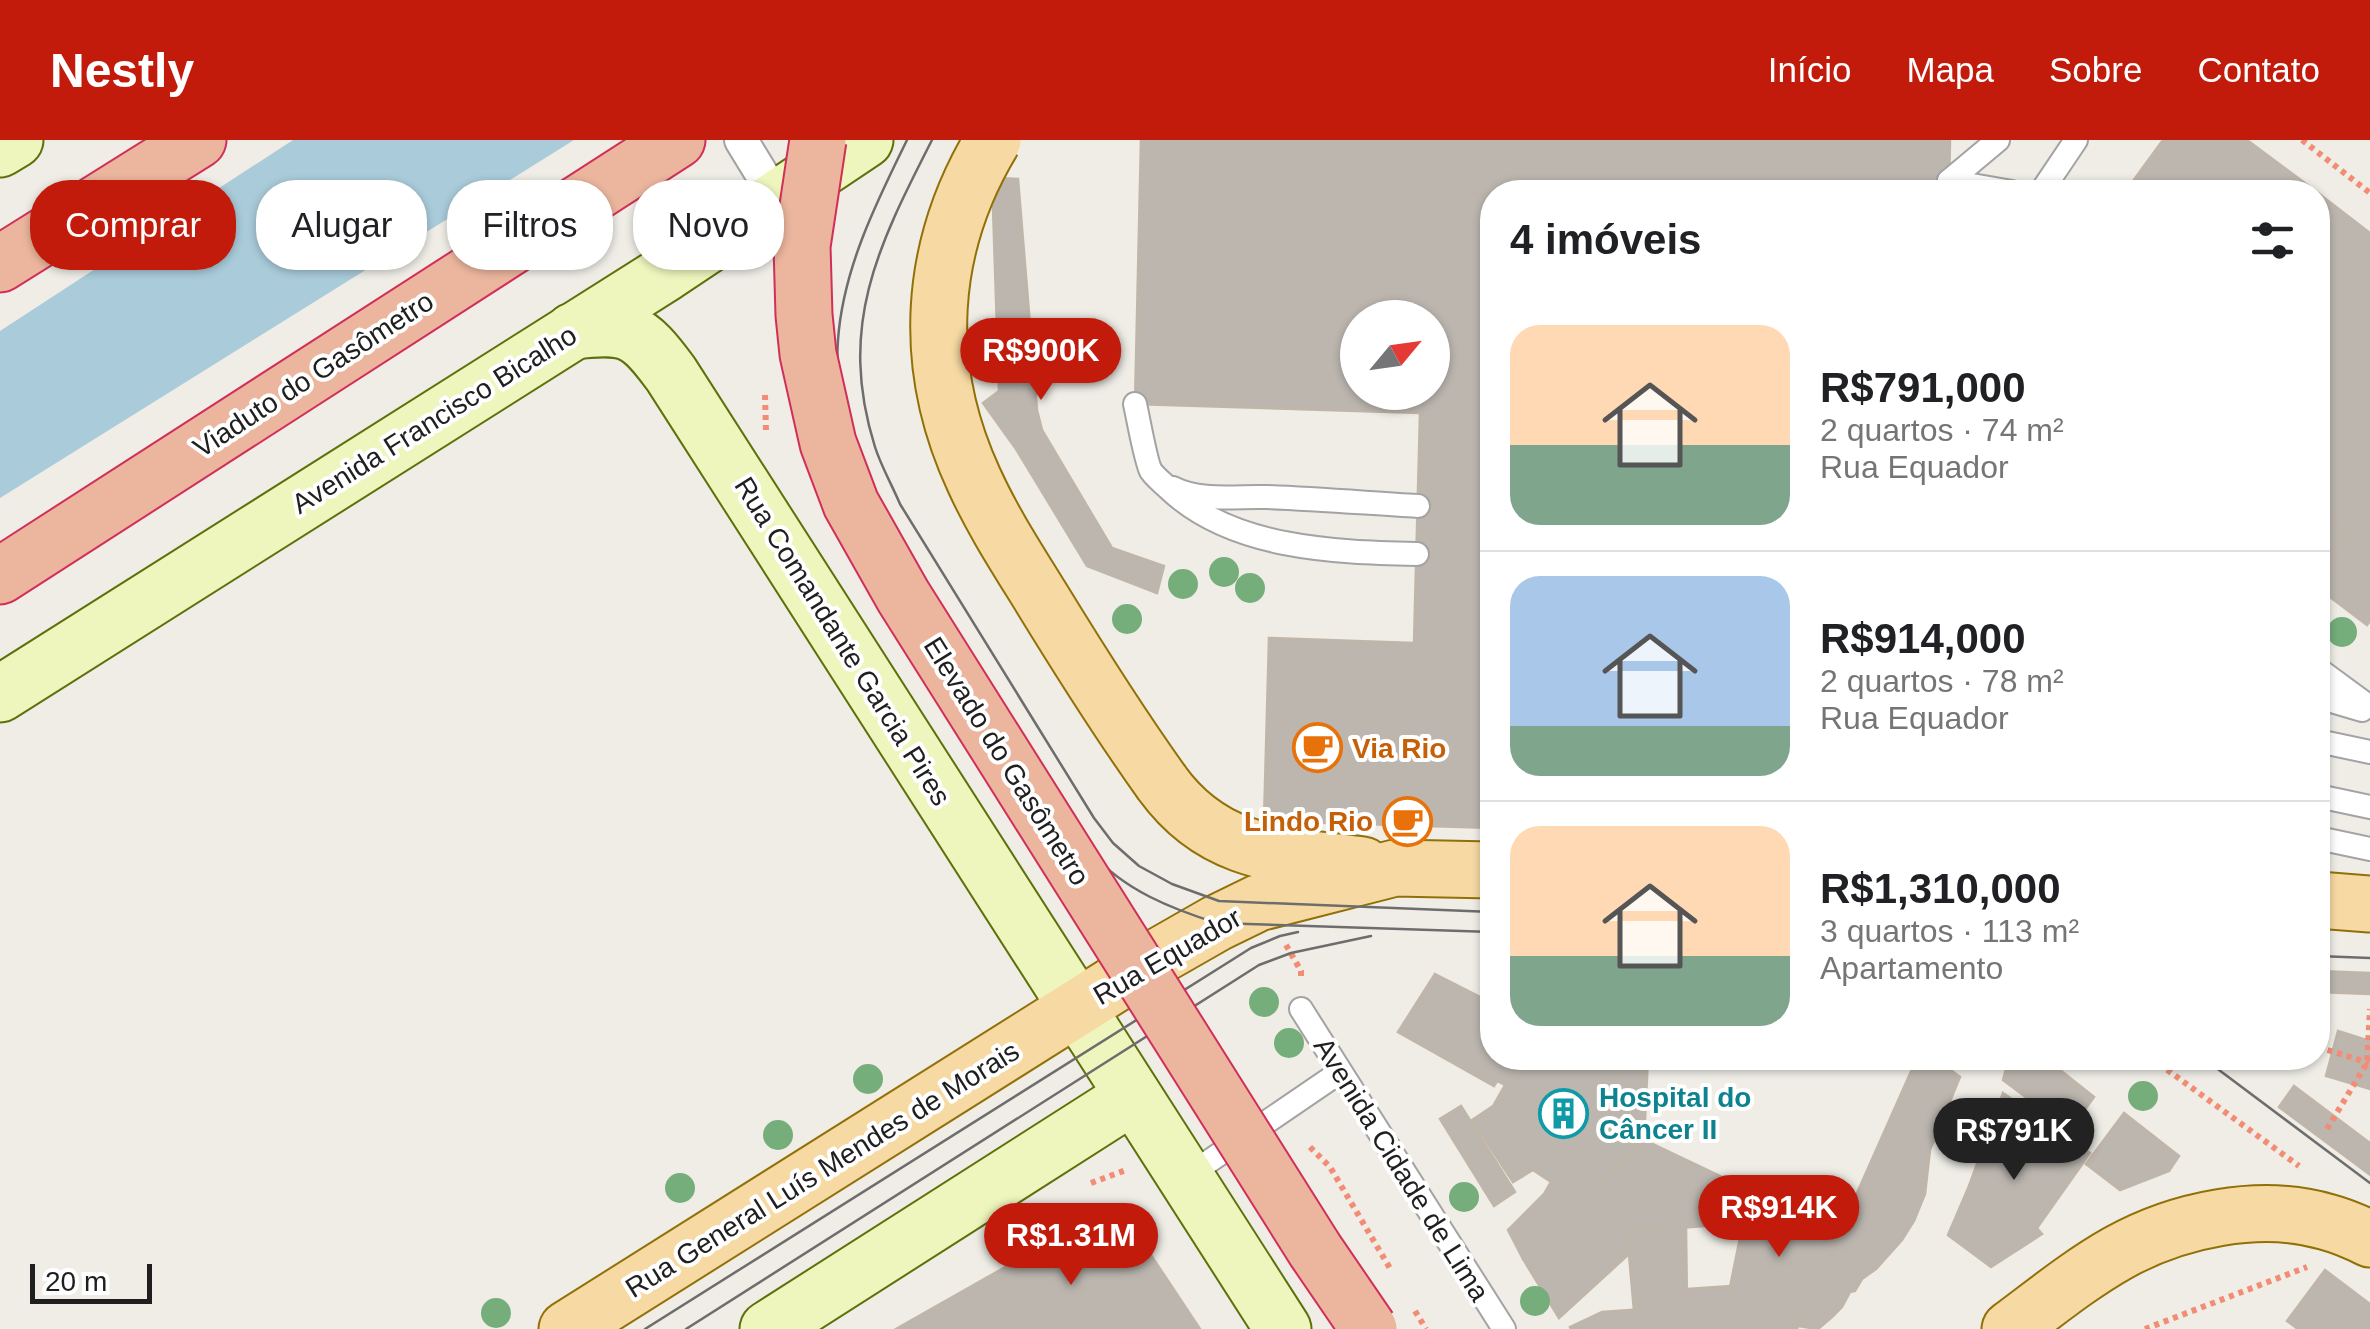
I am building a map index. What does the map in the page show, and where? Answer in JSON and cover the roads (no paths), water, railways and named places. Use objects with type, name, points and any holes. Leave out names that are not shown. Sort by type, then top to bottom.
[{"type":"highway","points":[[0,264],[198,140]]},
{"type":"highway","name":"Viaduto do Gasômetro","points":[[0,576],[678,140]]},
{"type":"highway","name":"Elevado do Gasômetro","points":[[818,140],[802,246],[804,314],[824,428],[851,504],[903,596],[1315,1250],[1392,1319]]},
{"type":"main road","points":[[0,149],[15,140]]},
{"type":"main road","name":"Avenida Francisco Bicalho","points":[[784,195],[865,140]]},
{"type":"main road","points":[[994,140],[968,186],[947,244],[939,328],[948,403],[974,482],[990,512],[1085,668],[1162,783],[1193,819],[1239,843],[1292,856],[1396,868]]},
{"type":"main road","name":"Avenida Francisco Bicalho","points":[[0,694],[668,270]]},
{"type":"main road","name":"Rua Comandante Garcia Pires","points":[[573,331],[622,330],[638,336],[662,362],[1282,1329]]},
{"type":"main road","name":"Rua Equador","points":[[1077,1008],[1200,932],[1258,903],[1396,868],[1480,870]]},
{"type":"main road","points":[[2330,901],[2370,904]]},
{"type":"main road","name":"Rua General Luís Mendes de Morais","points":[[567,1329],[1077,1008]]},
{"type":"main road","points":[[768,1329],[1132,1096]]},
{"type":"main road","points":[[2010,1329],[2115,1255],[2160,1234],[2194,1224],[2246,1215],[2291,1215],[2327,1222],[2346,1250]]},
{"type":"street","points":[[741,140],[765,180]]},
{"type":"lane","points":[[1961,180],[1998,140]]},
{"type":"lane","points":[[2049,180],[2076,140]]},
{"type":"lane","points":[[1135,404],[1150,470],[1194,510],[1216,522],[1252,536],[1313,546],[1362,553],[1417,554]]},
{"type":"lane","points":[[1164,484],[1200,496],[1418,506]]},
{"type":"lane","points":[[1266,497],[1264,515],[1270,529],[1313,546]]},
{"type":"lane","points":[[2330,679],[2370,710]]},
{"type":"lane","points":[[2330,699],[2370,710]]},
{"type":"lane","points":[[2330,744],[2370,752]]},
{"type":"lane","points":[[2330,799],[2370,807]]},
{"type":"lane","points":[[2330,841],[2370,849]]},
{"type":"lane","name":"Avenida Cidade de Lima","points":[[1301,1009],[1504,1329]]},
{"type":"lane","points":[[1185,1178],[1340,1072]]},
{"type":"water","points":[[293,140],[574,140],[510,180],[447,180],[447,219],[427,232],[427,180],[256,180],[256,270],[366,270],[0,498],[0,331],[94,270],[236,270],[236,180],[232,180]]},
{"type":"tram line","points":[[907,140],[854,262],[841,314],[838,382],[845,422],[857,461],[892,535],[1081,840],[1105,867],[1134,888],[1166,905],[1217,923],[1480,932]]},
{"type":"tram line","points":[[932,140],[895,216],[869,288],[860,363],[864,403],[877,454],[900,504],[1094,818],[1113,843],[1139,866],[1172,884],[1219,901],[1480,912]]},
{"type":"tram line","points":[[645,1329],[1251,948],[1298,932]]},
{"type":"tram line","points":[[686,1329],[1259,965],[1291,953],[1371,936]]},
{"type":"tram line","points":[[2330,956],[2370,958]]},
{"type":"tram line","points":[[2219,1070],[2370,1183]]},
{"type":"place","name":"Via Rio","points":[[1317,748]]},
{"type":"place","name":"Lindo Rio","points":[[1408,821]]},
{"type":"place","name":"Hospital do Câncer II","points":[[1564,1113]]}]
